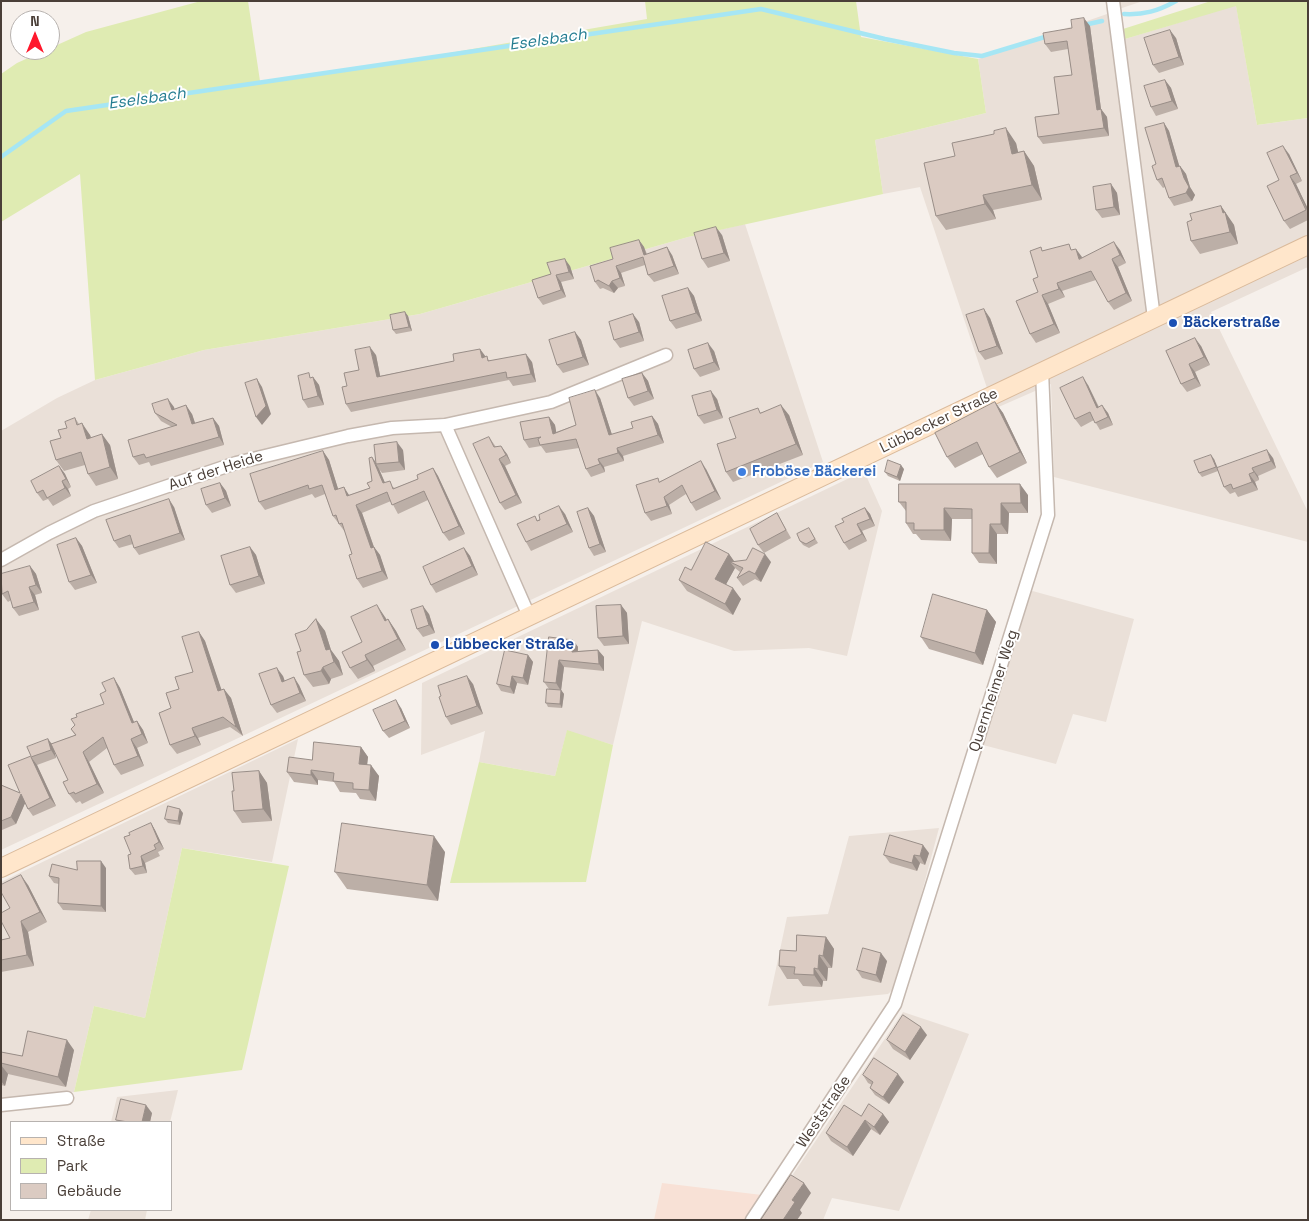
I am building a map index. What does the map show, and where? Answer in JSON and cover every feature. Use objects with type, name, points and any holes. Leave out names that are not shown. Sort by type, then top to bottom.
[{"type":"main road","name":"Lübbecker Straße","points":[[1,868],[1308,244]]},
{"type":"street","points":[[1113,1],[1154,318]]},
{"type":"street","name":"Auf der Heide","points":[[1,560],[49,533],[94,511],[236,463],[348,436],[392,428],[445,425],[551,402],[666,355]]},
{"type":"street","name":"Quernheimer Weg","points":[[895,1004],[1048,515],[1042,371]]},
{"type":"street","points":[[445,425],[529,616]]},
{"type":"street","name":"Weststraße","points":[[752,1220],[895,1004]]},
{"type":"street","points":[[1,1106],[67,1098]]},
{"type":"shaded area","points":[[1106,1],[1143,1],[1119,9],[1125,39],[1236,5],[1257,125],[1308,118],[1308,267],[1211,312],[1308,512],[1308,542],[1054,477],[1051,384],[994,409],[920,187],[883,194],[875,140],[986,113],[978,59],[1107,14]]},
{"type":"shaded area","points":[[745,224],[823,462],[1,850],[1,431],[57,398],[95,380],[204,350],[420,314],[688,237]]},
{"type":"shaded area","points":[[864,471],[882,511],[847,656],[809,648],[734,651],[642,621],[613,745],[567,731],[555,776],[479,762],[485,731],[421,755],[422,683]]},
{"type":"shaded area","points":[[1029,590],[1134,619],[1106,722],[1073,714],[1056,764],[983,745]]},
{"type":"shaded area","points":[[298,739],[272,862],[182,848],[145,1018],[94,1006],[74,1092],[1,1100],[1,882]]},
{"type":"shaded area","points":[[939,828],[897,986],[888,994],[768,1006],[787,917],[828,914],[849,836]]},
{"type":"shaded area","points":[[903,1012],[969,1034],[899,1211],[832,1198],[823,1220],[762,1220]]},
{"type":"shaded area","points":[[178,1090],[170,1121],[111,1121],[117,1097]]},
{"type":"shaded area","points":[[662,1183],[762,1195],[745,1220],[654,1220]]},
{"type":"shaded area","points":[[91,1211],[147,1211],[145,1220],[88,1220]]},
{"type":"green space","points":[[201,1],[248,1],[260,81],[356,69],[647,19],[645,1],[856,1],[861,37],[978,59],[986,113],[875,140],[883,194],[688,237],[420,314],[204,350],[95,380],[80,174],[1,222],[1,74],[24,60],[60,60],[60,44],[86,32]]},
{"type":"green space","points":[[1211,1],[1308,1],[1308,118],[1257,125],[1236,6],[1125,39],[1123,29]]},
{"type":"green space","points":[[567,730],[613,745],[586,882],[450,883],[479,762],[555,776]]},
{"type":"green space","points":[[182,848],[289,866],[242,1070],[74,1092],[94,1006],[145,1018]]},
{"type":"building","points":[[1084,18],[1097,110],[1101,109],[1104,128],[1038,137],[1035,117],[1059,114],[1054,77],[1072,75],[1067,41],[1045,44],[1043,33],[1072,28],[1071,20]]},
{"type":"building","points":[[1170,30],[1179,57],[1153,65],[1144,38]]},
{"type":"building","points":[[1165,80],[1172,101],[1151,107],[1144,86]]},
{"type":"building","points":[[1164,123],[1176,167],[1180,166],[1189,187],[1186,193],[1169,198],[1162,178],[1157,180],[1152,166],[1156,164],[1145,128]]},
{"type":"building","points":[[1006,128],[1012,154],[1024,151],[1032,185],[983,195],[985,204],[936,216],[924,163],[955,156],[952,143],[994,134],[994,131]]},
{"type":"building","points":[[1283,146],[1297,173],[1290,176],[1306,210],[1284,221],[1267,186],[1279,180],[1267,153]]},
{"type":"building","points":[[1111,184],[1114,207],[1096,210],[1093,187]]},
{"type":"building","points":[[1221,206],[1223,213],[1225,212],[1230,232],[1191,241],[1187,222],[1192,220],[1190,214]]},
{"type":"building","points":[[716,227],[724,253],[702,259],[694,233]]},
{"type":"building","points":[[639,240],[644,255],[667,247],[674,266],[648,275],[643,257],[616,266],[620,278],[612,281],[609,286],[598,280],[595,282],[590,266],[613,259],[610,248]]},
{"type":"building","points":[[1114,242],[1120,255],[1112,259],[1126,293],[1108,302],[1091,271],[1057,283],[1059,289],[1042,295],[1054,324],[1030,334],[1016,301],[1038,292],[1033,279],[1038,277],[1030,251],[1041,247],[1042,251],[1069,244],[1071,250],[1076,249],[1079,259]]},
{"type":"building","points":[[565,259],[569,272],[556,275],[561,290],[538,298],[532,280],[551,274],[547,263]]},
{"type":"building","points":[[688,288],[696,313],[670,321],[662,296]]},
{"type":"building","points":[[984,309],[997,346],[979,352],[966,315]]},
{"type":"building","points":[[405,312],[409,327],[393,330],[390,315]]},
{"type":"building","points":[[633,314],[639,332],[614,340],[609,322]]},
{"type":"building","points":[[575,332],[583,357],[557,365],[549,340]]},
{"type":"building","points":[[1195,338],[1204,357],[1189,364],[1195,378],[1181,384],[1166,351]]},
{"type":"building","points":[[708,343],[714,362],[694,369],[688,350]]},
{"type":"building","points":[[370,347],[377,377],[454,361],[453,354],[480,349],[482,358],[487,356],[488,361],[526,354],[531,374],[507,378],[506,372],[346,404],[342,387],[347,386],[344,373],[359,370],[355,350]]},
{"type":"building","points":[[309,373],[310,378],[313,377],[318,396],[303,400],[298,376]]},
{"type":"building","points":[[642,373],[648,391],[628,398],[622,379]]},
{"type":"building","points":[[1083,377],[1097,408],[1102,405],[1108,417],[1095,423],[1090,412],[1075,419],[1060,388]]},
{"type":"building","points":[[257,379],[266,406],[256,417],[245,383]]},
{"type":"building","points":[[595,390],[609,435],[633,428],[631,422],[652,416],[658,435],[617,448],[618,453],[598,459],[600,464],[586,469],[576,439],[540,445],[538,439],[541,437],[524,440],[520,422],[549,417],[553,434],[576,425],[569,398]]},
{"type":"building","points":[[711,391],[717,410],[698,416],[692,396]]},
{"type":"building","points":[[168,399],[172,410],[186,405],[192,424],[213,418],[219,437],[146,458],[144,454],[133,457],[128,440],[177,425],[155,413],[152,404]]},
{"type":"building","points":[[995,402],[1020,452],[989,467],[977,442],[947,457],[935,433]]},
{"type":"building","points":[[781,405],[796,444],[726,472],[717,444],[736,438],[729,418],[758,408],[760,413]]},
{"type":"building","points":[[75,418],[77,425],[82,423],[87,439],[102,434],[110,467],[88,474],[81,452],[56,460],[50,441],[61,438],[58,430],[67,428],[65,422]]},
{"type":"building","points":[[489,437],[494,447],[501,446],[506,455],[499,459],[516,495],[500,503],[473,444]]},
{"type":"building","points":[[397,442],[399,462],[376,464],[374,445]]},
{"type":"building","points":[[1267,450],[1271,461],[1252,468],[1254,472],[1249,474],[1252,482],[1233,489],[1231,484],[1224,487],[1217,468]]},
{"type":"building","points":[[323,451],[335,490],[344,487],[347,496],[370,488],[367,483],[372,481],[369,458],[372,457],[383,483],[390,481],[393,489],[418,479],[417,475],[433,468],[459,526],[443,533],[424,491],[392,505],[387,492],[356,505],[371,548],[374,547],[382,571],[357,579],[349,555],[352,554],[342,523],[339,524],[336,515],[333,516],[322,485],[309,489],[308,485],[259,502],[250,474]]},
{"type":"building","points":[[1211,455],[1216,467],[1199,473],[1194,461]]},
{"type":"building","points":[[888,460],[901,465],[897,477],[885,472]]},
{"type":"building","points":[[701,461],[715,491],[691,503],[682,485],[664,497],[667,506],[645,513],[636,485],[658,478],[659,482]]},
{"type":"building","points":[[59,466],[66,479],[62,481],[65,488],[47,498],[43,490],[37,493],[31,481]]},
{"type":"building","points":[[220,483],[225,498],[206,505],[201,489]]},
{"type":"building","points":[[899,484],[1020,484],[1021,503],[1001,503],[1001,524],[990,524],[989,553],[972,553],[972,509],[944,508],[944,530],[914,530],[914,523],[906,523],[906,502],[899,502]]},
{"type":"building","points":[[169,499],[180,533],[134,548],[130,535],[114,541],[106,520]]},
{"type":"building","points":[[559,506],[567,524],[526,542],[517,524],[535,516],[537,521],[540,520],[539,515]]},
{"type":"building","points":[[588,508],[600,544],[589,548],[577,512]]},
{"type":"building","points":[[865,508],[870,519],[857,524],[862,534],[844,543],[835,526],[844,522],[842,519]]},
{"type":"building","points":[[777,513],[786,530],[758,545],[750,529]]},
{"type":"building","points":[[809,528],[815,539],[806,544],[800,541],[797,534]]},
{"type":"building","points":[[76,538],[91,575],[69,582],[57,545]]},
{"type":"building","points":[[706,542],[729,554],[715,579],[733,588],[725,604],[679,580],[685,567],[691,570]]},
{"type":"building","points":[[250,547],[259,576],[230,585],[221,556]]},
{"type":"building","points":[[464,548],[472,566],[431,585],[423,567]]},
{"type":"building","points":[[753,548],[765,554],[755,574],[749,571],[737,578],[743,568],[730,562],[746,560]]},
{"type":"building","points":[[30,566],[36,585],[29,587],[34,602],[13,608],[8,591],[2,594],[1,574]]},
{"type":"building","points":[[933,594],[987,610],[975,653],[921,637]]},
{"type":"building","points":[[377,605],[385,621],[388,619],[398,639],[365,655],[367,660],[350,668],[342,652],[362,642],[351,617]]},
{"type":"building","points":[[621,605],[623,636],[598,638],[596,606]]},
{"type":"building","points":[[423,606],[429,625],[417,629],[411,610]]},
{"type":"building","points":[[316,619],[326,650],[330,649],[334,662],[323,667],[321,671],[304,675],[297,652],[301,651],[295,634],[306,630]]},
{"type":"building","points":[[199,632],[218,691],[224,689],[236,727],[223,717],[192,728],[195,736],[170,745],[159,713],[171,708],[166,693],[179,689],[175,677],[193,672],[182,637]]},
{"type":"building","points":[[549,637],[573,640],[572,652],[598,650],[599,664],[559,660],[556,683],[544,682]]},
{"type":"building","points":[[505,650],[528,655],[523,678],[512,676],[510,687],[497,684]]},
{"type":"building","points":[[277,668],[282,682],[294,677],[300,693],[271,705],[259,674]]},
{"type":"building","points":[[467,676],[477,706],[446,717],[439,697],[441,696],[438,686]]},
{"type":"building","points":[[114,678],[132,723],[137,721],[142,734],[131,739],[138,756],[114,765],[103,737],[83,752],[97,784],[75,794],[74,792],[69,794],[63,782],[68,780],[51,744],[76,735],[71,729],[75,725],[71,719],[77,717],[76,714],[104,704],[100,694],[106,691],[102,683]]},
{"type":"building","points":[[547,689],[561,690],[560,704],[546,703]]},
{"type":"building","points":[[396,700],[405,721],[383,731],[373,710]]},
{"type":"building","points":[[48,739],[51,750],[31,757],[50,798],[28,809],[21,794],[11,817],[1,821],[1,785],[20,793],[8,765],[31,756],[27,747]]},
{"type":"building","points":[[314,742],[361,747],[359,764],[371,765],[369,790],[353,789],[353,783],[333,781],[334,773],[311,770],[311,775],[287,772],[289,757],[312,760]]},
{"type":"building","points":[[259,771],[263,809],[234,811],[232,773]]},
{"type":"building","points":[[168,806],[180,809],[178,821],[165,819]]},
{"type":"building","points":[[151,823],[159,842],[154,845],[156,849],[141,856],[143,866],[130,869],[128,855],[131,854],[124,837]]},
{"type":"building","points":[[342,823],[434,836],[427,885],[335,872]]},
{"type":"building","points":[[890,835],[923,845],[920,856],[914,855],[912,863],[884,855]]},
{"type":"building","points":[[77,861],[101,861],[101,906],[58,903],[59,878],[49,876],[52,864],[77,870]]},
{"type":"building","points":[[21,875],[40,912],[21,921],[27,955],[1,960],[1,940],[10,938],[1,921],[1,913],[10,908],[1,892],[1,885]]},
{"type":"building","points":[[797,935],[826,937],[823,956],[819,955],[818,969],[814,968],[814,975],[794,974],[795,967],[779,966],[780,950],[796,951]]},
{"type":"building","points":[[863,948],[881,953],[876,975],[857,970]]},
{"type":"building","points":[[903,1015],[921,1027],[905,1052],[887,1040]]},
{"type":"building","points":[[28,1031],[67,1040],[58,1077],[1,1063],[1,1052],[22,1056]]},
{"type":"building","points":[[874,1058],[898,1074],[883,1097],[870,1088],[873,1082],[863,1075]]},
{"type":"building","points":[[121,1099],[146,1105],[142,1121],[116,1120]]},
{"type":"building","points":[[869,1104],[883,1114],[874,1127],[865,1120],[847,1147],[826,1133],[844,1105],[861,1116]]},
{"type":"building","points":[[791,1175],[804,1183],[792,1200],[795,1202],[783,1220],[761,1220]]},
{"type":"waterway","name":"Eselsbach","points":[[1124,14],[1151,12],[1176,1]]},
{"type":"waterway","name":"Eselsbach","points":[[1,157],[66,111],[761,9],[885,39],[954,53],[982,56],[1048,36]]},
{"type":"waterway","name":"Eselsbach","points":[[1084,25],[1102,21]]},
{"type":"place","name":"Bäckerstraße","points":[[1173,323]]},
{"type":"place","name":"Froböse Bäckerei","points":[[742,472]]},
{"type":"place","name":"Lübbecker Straße","points":[[435,645]]}]
